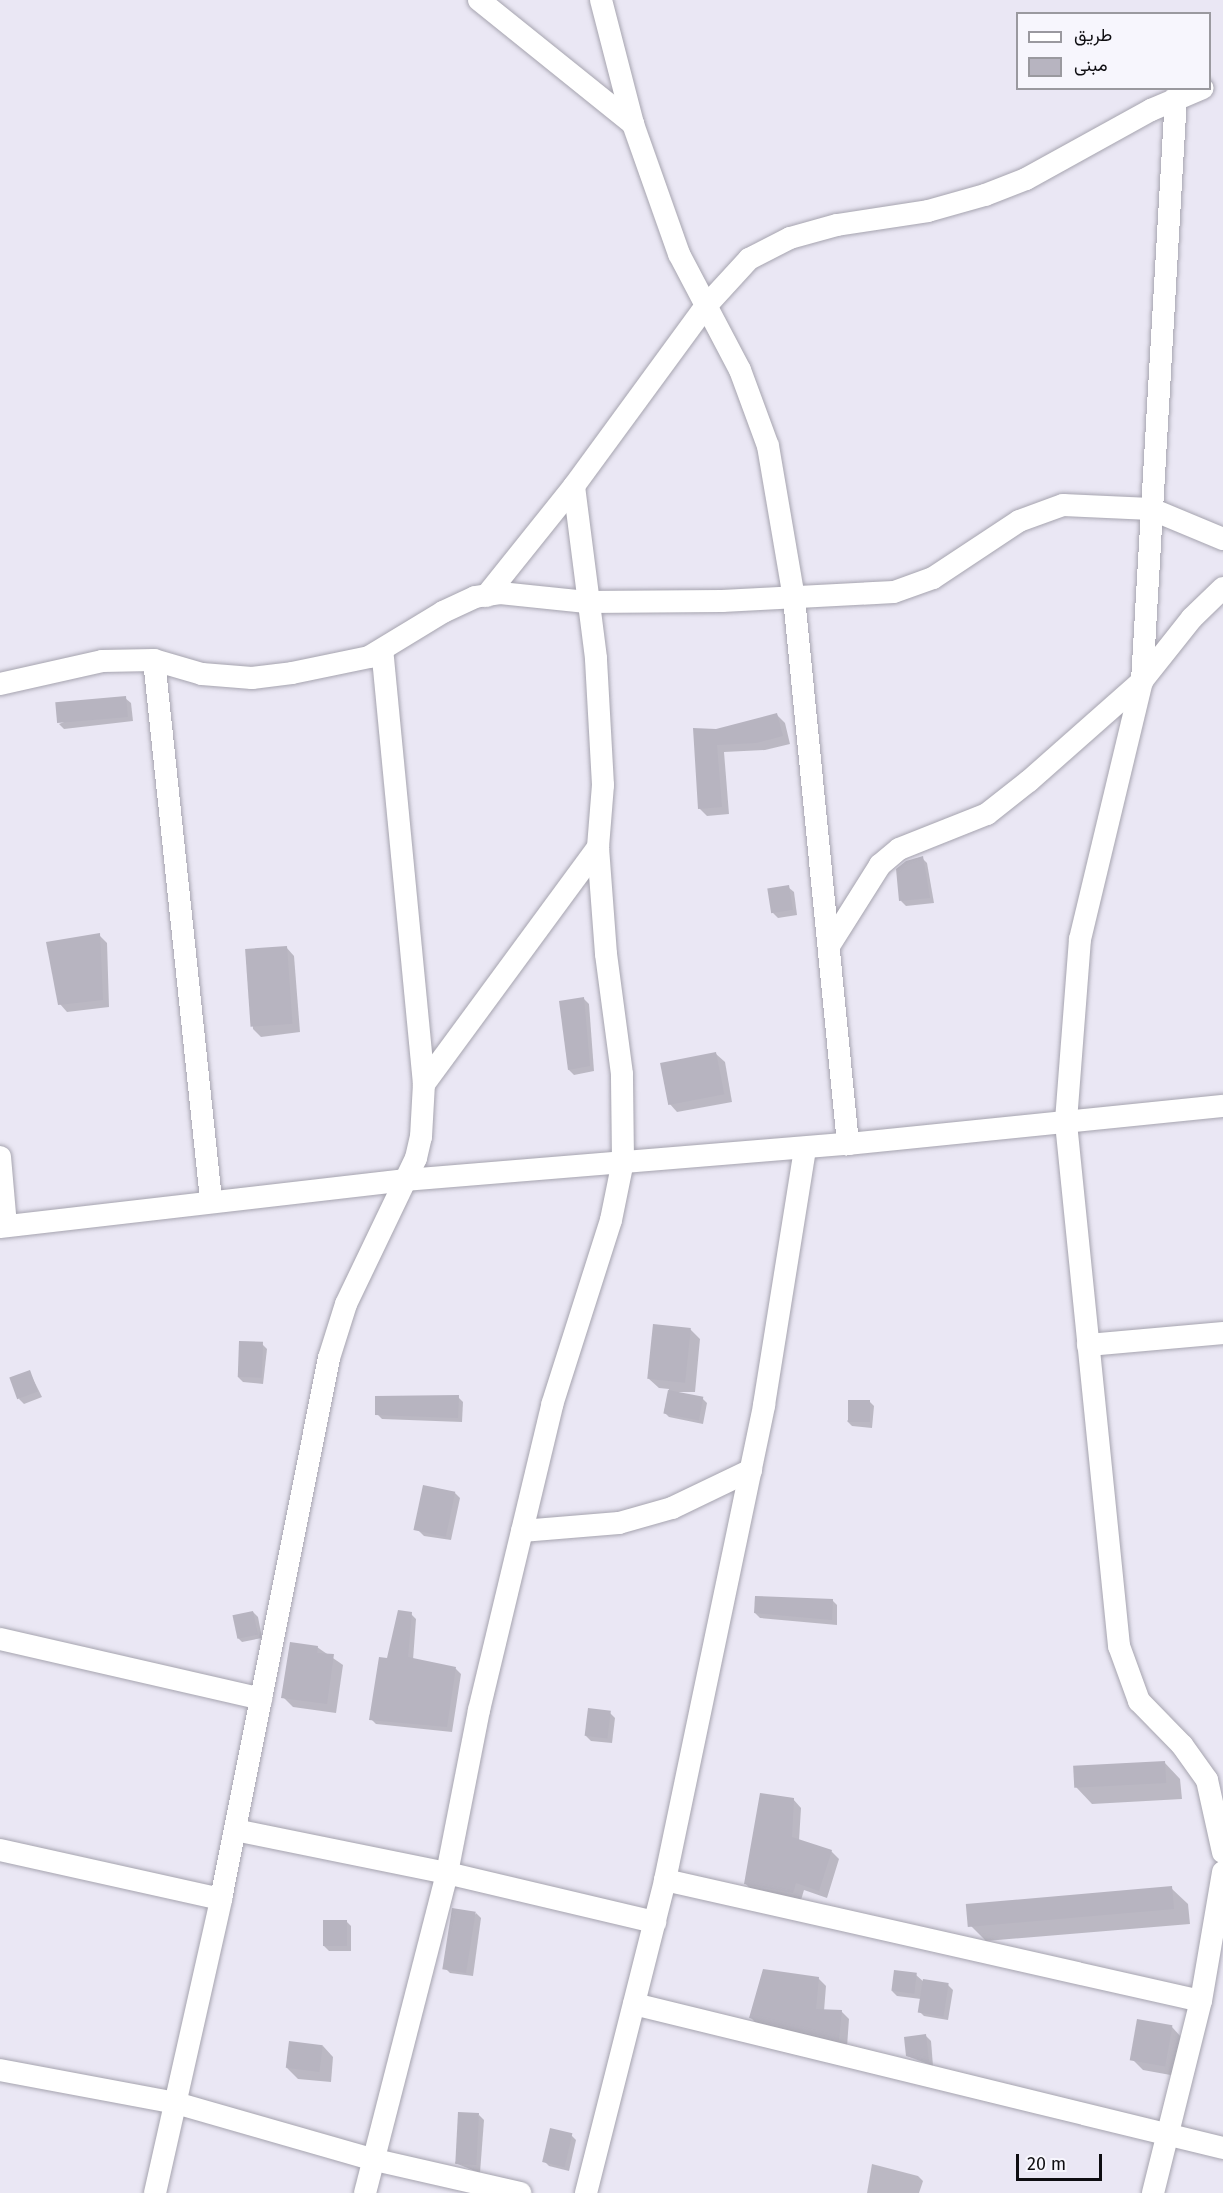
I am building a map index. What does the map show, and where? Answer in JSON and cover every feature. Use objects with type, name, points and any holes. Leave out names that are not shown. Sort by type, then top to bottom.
[{"type":"street","points":[[479,0],[633,124]]},
{"type":"street","points":[[601,0],[633,124],[679,254],[756,405],[768,446],[794,598],[848,1144]]},
{"type":"street","points":[[486,596],[574,486],[705,307],[749,259],[768,247],[837,225],[928,211],[985,195],[1026,178],[1176,98],[1198,90]]},
{"type":"street","points":[[1176,98],[1150,509],[1142,681],[1080,939],[1066,1123],[1121,1655],[1139,1701],[1182,1745],[1207,1780],[1223,1852]]},
{"type":"street","points":[[365,2193],[447,1873],[479,1710],[552,1404],[612,1220],[623,1161],[622,1074],[606,954],[598,847],[603,785],[596,658],[587,602],[574,486]]},
{"type":"street","points":[[0,684],[102,661],[154,660],[202,674],[252,678],[347,662],[382,651],[443,612],[500,593],[587,602],[794,598],[894,592],[933,578],[1019,521],[1063,505],[1150,509],[1223,538]]},
{"type":"street","points":[[829,946],[880,866],[899,849],[987,814],[1142,681],[1192,618],[1223,588]]},
{"type":"street","points":[[155,2193],[221,1899],[329,1358],[369,1249],[406,1180],[421,1137],[424,1084],[382,651]]},
{"type":"street","points":[[154,660],[211,1200]]},
{"type":"street","points":[[424,1084],[598,847]]},
{"type":"street","points":[[0,1157],[3,1226],[211,1200],[406,1180],[805,1148],[1223,1106]]},
{"type":"street","points":[[586,2193],[665,1880],[751,1470],[805,1148]]},
{"type":"street","points":[[1088,1345],[1223,1333]]},
{"type":"street","points":[[522,1531],[619,1523],[672,1508],[751,1470]]},
{"type":"street","points":[[0,1639],[261,1699]]},
{"type":"street","points":[[235,1830],[447,1873],[655,1922]]},
{"type":"street","points":[[0,1850],[221,1899]]},
{"type":"street","points":[[1153,2193],[1219,1921],[1223,1872]]},
{"type":"street","points":[[665,1880],[1201,2001]]},
{"type":"street","points":[[634,2004],[1166,2137],[1223,2148]]},
{"type":"street","points":[[0,2070],[176,2103],[375,2160],[520,2193]]},
{"type":"building","points":[[126,696],[128,717],[57,723],[55,702]]},
{"type":"building","points":[[777,713],[783,736],[756,743],[717,745],[722,807],[698,809],[693,728],[716,729]]},
{"type":"building","points":[[923,856],[930,898],[899,901],[896,869],[906,861]]},
{"type":"building","points":[[789,885],[793,910],[771,913],[767,888]]},
{"type":"building","points":[[100,933],[103,1000],[58,1005],[46,942]]},
{"type":"building","points":[[287,946],[292,1024],[251,1027],[245,949]]},
{"type":"building","points":[[584,997],[590,1066],[568,1070],[559,1001]]},
{"type":"building","points":[[716,1052],[724,1094],[668,1105],[660,1063]]},
{"type":"building","points":[[653,1324],[691,1328],[685,1383],[647,1379]]},
{"type":"building","points":[[239,1341],[263,1342],[262,1378],[238,1377]]},
{"type":"building","points":[[30,1370],[38,1392],[17,1399],[9,1378]]},
{"type":"building","points":[[668,1390],[703,1397],[699,1420],[663,1414]]},
{"type":"building","points":[[459,1395],[458,1418],[375,1415],[375,1396]]},
{"type":"building","points":[[848,1400],[870,1400],[870,1422],[848,1422]]},
{"type":"building","points":[[423,1485],[455,1492],[446,1537],[413,1530]]},
{"type":"building","points":[[755,1596],[833,1599],[832,1620],[754,1613]]},
{"type":"building","points":[[398,1610],[412,1612],[408,1657],[456,1667],[447,1727],[369,1720],[379,1657],[387,1658]]},
{"type":"building","points":[[253,1611],[258,1634],[237,1639],[232,1615]]},
{"type":"building","points":[[290,1642],[318,1646],[317,1653],[334,1654],[327,1704],[281,1698]]},
{"type":"building","points":[[588,1708],[611,1711],[607,1739],[585,1736]]},
{"type":"building","points":[[1165,1761],[1166,1783],[1074,1788],[1073,1766]]},
{"type":"building","points":[[760,1793],[794,1798],[792,1837],[832,1850],[819,1891],[796,1883],[793,1893],[744,1884]]},
{"type":"building","points":[[1172,1886],[1174,1909],[968,1927],[966,1904]]},
{"type":"building","points":[[452,1908],[476,1912],[466,1973],[442,1969]]},
{"type":"building","points":[[323,1920],[347,1920],[347,1946],[323,1946]]},
{"type":"building","points":[[763,1969],[819,1977],[816,2009],[842,2010],[839,2040],[749,2018]]},
{"type":"building","points":[[894,1970],[917,1973],[914,1994],[891,1991]]},
{"type":"building","points":[[923,1979],[949,1983],[943,2017],[918,2013]]},
{"type":"building","points":[[1137,2019],[1172,2025],[1165,2067],[1130,2060]]},
{"type":"building","points":[[926,2034],[929,2062],[906,2056],[904,2037]]},
{"type":"building","points":[[289,2041],[323,2045],[319,2072],[286,2068]]},
{"type":"building","points":[[458,2112],[479,2113],[476,2165],[455,2164]]},
{"type":"building","points":[[550,2128],[572,2133],[565,2167],[542,2162]]}]
